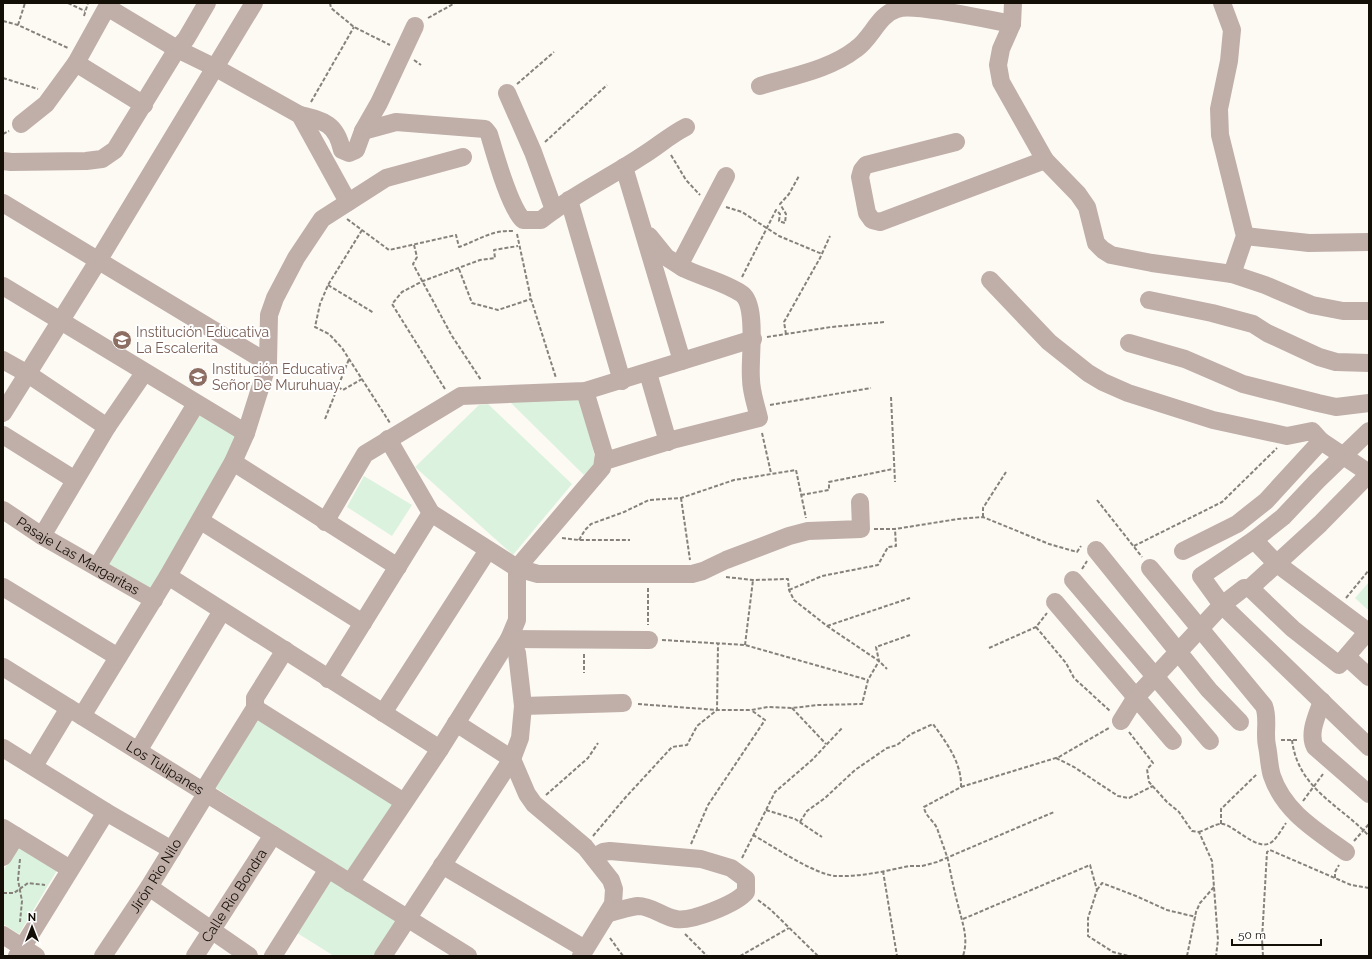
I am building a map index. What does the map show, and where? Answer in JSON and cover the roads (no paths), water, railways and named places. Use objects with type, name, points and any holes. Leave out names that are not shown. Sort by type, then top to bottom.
[{"type":"street","points":[[3,161],[86,161],[102,159],[115,150],[177,49],[186,39],[207,3]]},
{"type":"street","points":[[3,413],[98,261],[254,3]]},
{"type":"street","points":[[1013,3],[1012,24],[1001,50],[998,65],[1001,82],[1045,160],[1078,194],[1087,207],[1096,243],[1103,250],[1111,255],[1152,263],[1232,274],[1265,284],[1312,305],[1343,312],[1369,311]]},
{"type":"street","points":[[1222,3],[1232,30],[1229,61],[1219,109],[1220,135],[1245,236],[1232,274]]},
{"type":"street","points":[[21,124],[46,104],[52,96],[78,58],[107,7],[177,49],[216,68],[302,115],[323,121],[338,136],[342,150],[349,153],[356,150],[363,131],[379,103],[415,26]]},
{"type":"street","points":[[760,86],[837,61],[857,49],[881,19],[898,8],[916,8],[1012,24]]},
{"type":"street","points":[[78,58],[144,105]]},
{"type":"street","points":[[507,93],[533,152],[554,210]]},
{"type":"street","points":[[302,115],[342,206]]},
{"type":"street","points":[[363,131],[396,122],[485,129],[489,134],[508,191],[519,216],[523,220],[541,220],[568,200],[664,142],[672,134],[686,127]]},
{"type":"street","points":[[956,142],[866,165],[862,170],[860,177],[867,214],[872,220],[880,222],[1045,160]]},
{"type":"street","points":[[34,766],[118,657],[201,521],[233,462],[246,433],[268,363],[269,315],[275,298],[296,258],[317,226],[322,219],[386,178],[463,157]]},
{"type":"street","points":[[624,167],[682,361]]},
{"type":"street","points":[[683,268],[681,262],[688,252],[726,176]]},
{"type":"street","points":[[568,200],[622,381]]},
{"type":"street","points":[[3,203],[268,363]]},
{"type":"street","points":[[605,461],[758,413],[750,379],[753,339],[747,301],[743,295],[735,290],[683,268],[666,257],[643,229]]},
{"type":"street","points":[[1245,236],[1309,243],[1369,242]]},
{"type":"street","points":[[990,280],[1049,342],[1088,373],[1103,382],[1128,393],[1213,420],[1287,436],[1312,431],[1321,441],[1369,473],[1320,524],[1250,588]]},
{"type":"street","points":[[3,286],[144,373],[246,433]]},
{"type":"street","points":[[1149,300],[1212,313],[1253,324],[1267,333],[1319,357],[1330,360],[1369,363]]},
{"type":"street","points":[[325,522],[365,454],[460,396],[585,391],[622,381],[753,339]]},
{"type":"street","points":[[1130,343],[1185,359],[1243,384],[1318,403],[1336,407],[1369,403]]},
{"type":"street","points":[[3,360],[28,374],[107,427]]},
{"type":"street","points":[[648,372],[668,442]]},
{"type":"street","points":[[42,536],[107,427],[144,373]]},
{"type":"street","points":[[350,883],[440,749],[509,640],[517,620],[517,568],[599,473],[605,461],[585,391]]},
{"type":"street","points":[[97,567],[196,404]]},
{"type":"street","points":[[1369,431],[1283,517],[1254,540],[1201,576],[1222,605],[1369,747]]},
{"type":"street","points":[[3,435],[75,480]]},
{"type":"street","points":[[393,437],[430,513],[517,568],[538,574],[692,574],[703,571],[726,560],[788,536],[808,531],[861,529],[860,502]]},
{"type":"street","points":[[1183,551],[1237,524],[1266,501],[1321,441]]},
{"type":"street","points":[[233,462],[325,522],[398,567]]},
{"type":"street","name":"Pasaje Las Margaritas","points":[[4,513],[154,600]]},
{"type":"street","points":[[328,679],[430,513]]},
{"type":"street","points":[[201,521],[363,623]]},
{"type":"street","points":[[1120,721],[1136,697],[1156,675],[1180,652],[1222,605],[1244,588],[1250,588],[1293,629],[1339,665],[1368,631],[1276,563],[1254,540]]},
{"type":"street","points":[[383,714],[488,550]]},
{"type":"street","points":[[1096,550],[1180,652],[1209,690],[1240,722]]},
{"type":"street","points":[[1150,568],[1264,706],[1267,714],[1266,739],[1269,760],[1278,792],[1294,812],[1346,852]]},
{"type":"street","points":[[168,576],[440,749]]},
{"type":"street","points":[[1073,580],[1156,675],[1210,741]]},
{"type":"street","points":[[3,587],[118,657]]},
{"type":"street","points":[[1055,602],[1173,741]]},
{"type":"street","points":[[138,751],[222,611]]},
{"type":"street","points":[[509,640],[649,640]]},
{"type":"street","points":[[383,956],[512,759],[520,738],[523,722],[523,706],[517,653],[514,643],[509,640]]},
{"type":"street","name":"Jirón Rio Nilo","points":[[103,956],[149,887],[206,794],[207,785],[255,708],[255,698],[284,650]]},
{"type":"street","points":[[1347,657],[1369,677]]},
{"type":"street","name":"Los Tulipanes","points":[[3,667],[467,956]]},
{"type":"street","points":[[1322,702],[1312,731],[1312,741],[1315,747],[1369,794]]},
{"type":"street","points":[[523,706],[623,703]]},
{"type":"street","points":[[255,708],[404,802]]},
{"type":"street","points":[[442,865],[583,953],[613,904],[614,889],[611,880],[590,852],[534,804],[527,794],[512,759],[456,723]]},
{"type":"street","points":[[3,748],[106,812],[172,850]]},
{"type":"street","points":[[3,935],[25,953],[70,869],[106,812]]},
{"type":"street","name":"Calle Rio Bondra","points":[[195,956],[273,835]]},
{"type":"street","points":[[10,843],[70,869]]},
{"type":"street","points":[[590,852],[610,851],[686,856],[721,864],[746,879],[746,892],[738,900],[690,919],[677,920],[649,908],[639,906],[604,919]]},
{"type":"street","points":[[273,956],[328,869]]},
{"type":"street","points":[[149,887],[249,956]]},
{"type":"place","name":"Institución Educativa La Escalerita","points":[[122,340]]},
{"type":"place","name":"Institución Educativa Señor De Muruhuay","points":[[198,377]]}]
